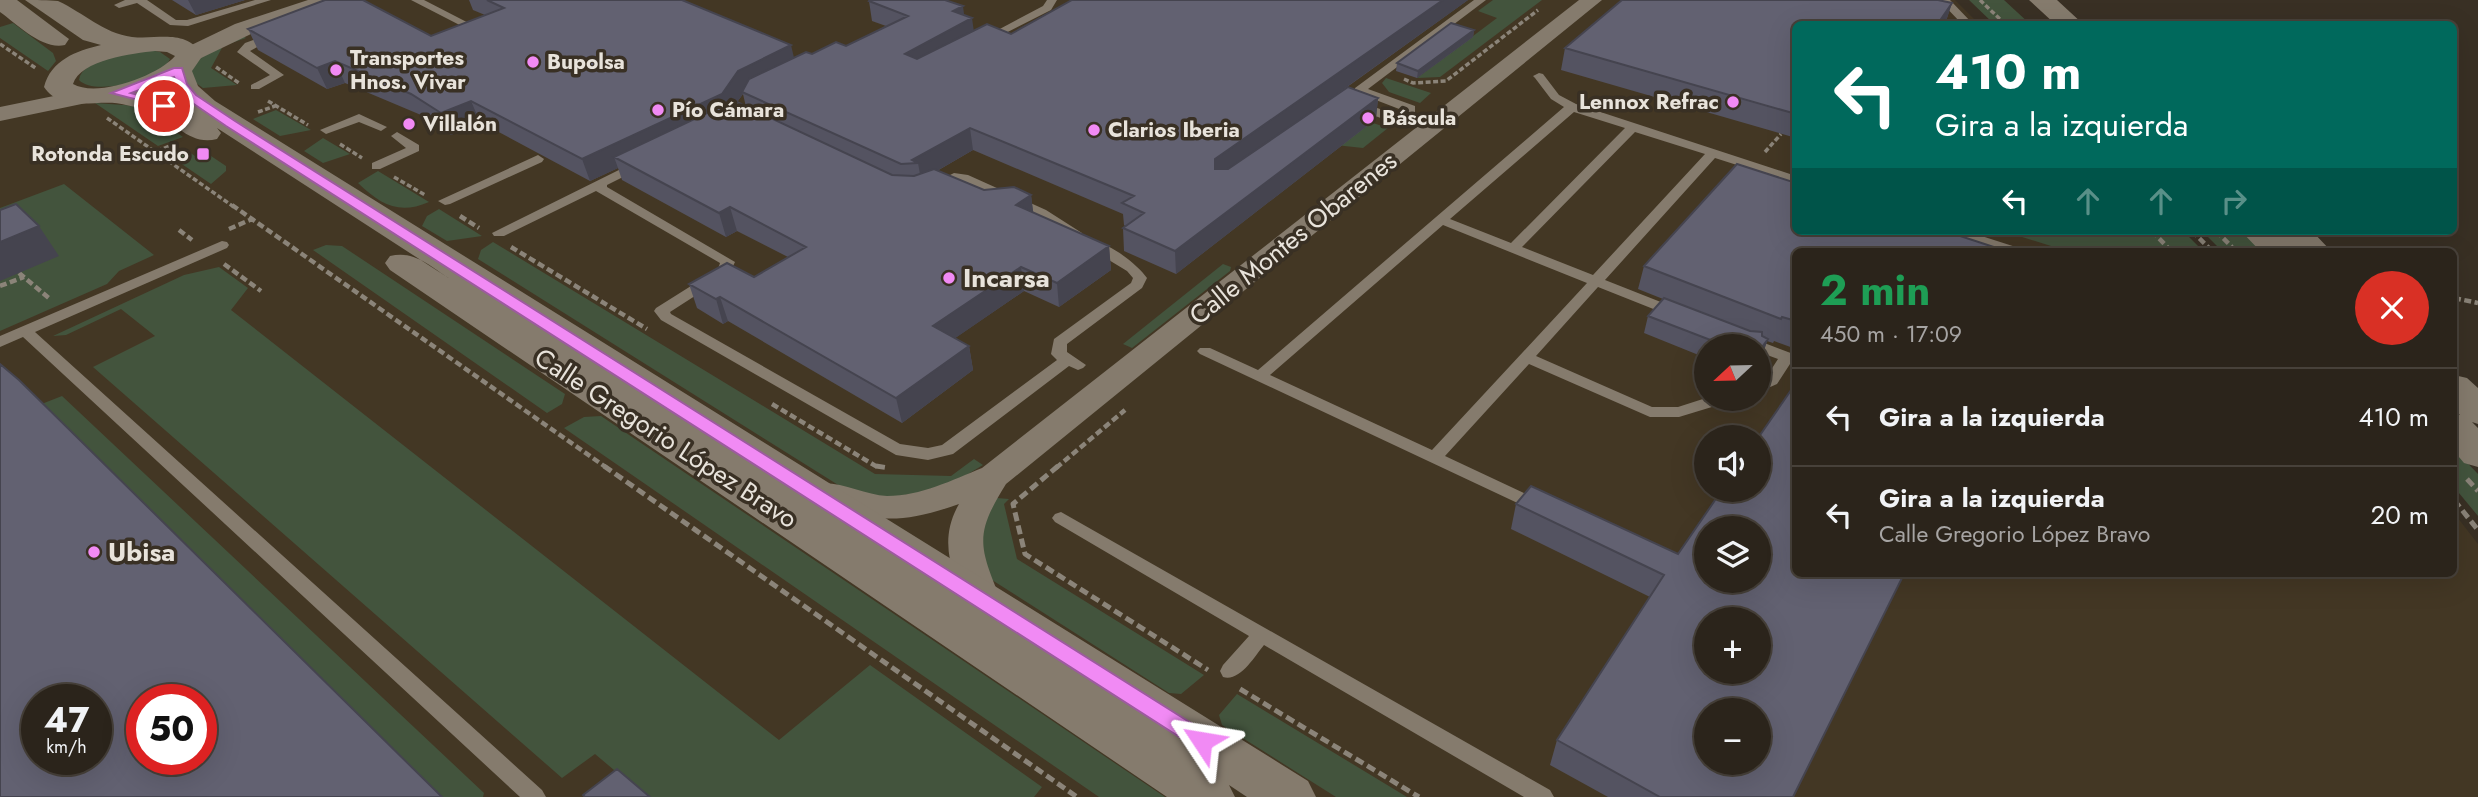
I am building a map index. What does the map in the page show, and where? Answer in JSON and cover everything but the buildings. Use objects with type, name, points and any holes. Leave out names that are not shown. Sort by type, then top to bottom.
[{"type":"main road","points":[[0,0],[68,48],[59,73]]},
{"type":"main road","points":[[38,0],[92,34],[131,46],[181,56]]},
{"type":"main road","points":[[2015,0],[2039,21]]},
{"type":"main road","points":[[2042,0],[2066,21]]},
{"type":"main road","points":[[59,73],[131,46]]},
{"type":"main road","points":[[101,101],[144,86],[181,56]]},
{"type":"main road","name":"Calle Gregorio López Bravo","points":[[181,56],[181,84],[192,98],[1290,797]]},
{"type":"main road","name":"Calle Gregorio López Bravo","points":[[59,73],[58,86],[67,93],[101,101],[164,106],[1209,797]]},
{"type":"main road","points":[[2262,235],[2276,248]]},
{"type":"main road","points":[[2297,235],[2311,248]]},
{"type":"main road","points":[[2457,390],[2478,411]]},
{"type":"main road","points":[[2457,431],[2478,453]]},
{"type":"street","points":[[181,56],[243,29],[329,0]]},
{"type":"street","name":"Calle Montes Obarenes","points":[[812,491],[870,507],[900,508],[994,476],[1592,0]]},
{"type":"street","points":[[0,113],[59,73]]},
{"type":"street","points":[[0,113],[101,101]]},
{"type":"street","name":"Calle Montes Obarenes","points":[[983,600],[964,553],[963,535],[968,518],[994,476]]},
{"type":"lane","points":[[119,5],[138,0],[174,23],[188,23],[267,0]]},
{"type":"lane","points":[[416,0],[485,34]]},
{"type":"lane","points":[[976,45],[1047,8],[1052,0]]},
{"type":"lane","points":[[1398,120],[1345,100],[1480,0]]},
{"type":"lane","points":[[1944,0],[1965,21]]},
{"type":"lane","points":[[255,87],[278,75],[243,52],[249,45],[285,32]]},
{"type":"lane","points":[[1539,76],[1555,97],[1572,107],[1792,179]]},
{"type":"lane","points":[[1359,90],[1411,109]]},
{"type":"lane","points":[[1260,376],[1444,221],[1572,107]]},
{"type":"lane","points":[[326,130],[359,118],[381,127]]},
{"type":"lane","points":[[1513,248],[1633,127]]},
{"type":"lane","points":[[376,166],[415,148],[397,136]]},
{"type":"lane","points":[[1434,458],[1713,153]]},
{"type":"lane","points":[[447,205],[538,159]]},
{"type":"lane","points":[[502,238],[647,160]]},
{"type":"lane","points":[[601,183],[601,190],[728,262],[724,271],[661,311],[666,317],[896,449],[928,454],[947,450],[1073,362],[1059,354],[1056,347],[1059,342],[1137,285],[1140,278],[1132,268],[1041,213],[963,178],[948,179],[920,194]]},
{"type":"lane","points":[[1444,221],[1684,317]]},
{"type":"lane","points":[[1964,235],[2005,248]]},
{"type":"lane","points":[[0,342],[222,245]]},
{"type":"lane","points":[[25,331],[535,797]]},
{"type":"lane","points":[[1205,351],[1556,515]]},
{"type":"lane","points":[[1771,351],[1791,359],[1771,381]]},
{"type":"lane","points":[[1526,357],[1650,412],[1679,412],[1694,407]]},
{"type":"lane","points":[[1061,518],[1543,797]]},
{"type":"lane","points":[[1225,676],[1261,636]]},
{"type":"path","points":[[1980,0],[2002,21]]},
{"type":"path","points":[[1383,72],[1413,83],[1446,80],[1540,8]]},
{"type":"path","points":[[0,44],[59,73]]},
{"type":"path","points":[[101,101],[167,159],[1077,797]]},
{"type":"path","points":[[167,159],[195,148]]},
{"type":"path","points":[[376,166],[428,197]]},
{"type":"path","points":[[447,205],[481,229]]},
{"type":"path","points":[[2156,235],[2168,248]]},
{"type":"path","points":[[2196,235],[2209,248]]},
{"type":"path","points":[[2220,235],[2234,248]]},
{"type":"path","points":[[502,238],[656,334]]},
{"type":"path","points":[[234,271],[261,291]]},
{"type":"path","points":[[0,286],[21,275],[65,313]]},
{"type":"path","points":[[2457,300],[2478,303]]},
{"type":"path","points":[[762,398],[879,468],[902,469]]},
{"type":"path","points":[[1127,408],[1013,504],[1025,554],[1419,797]]},
{"type":"path","points":[[2457,504],[2478,530]]},
{"type":"shaded area","points":[[0,0],[1955,0],[1976,21],[1792,21],[1792,235],[2187,235],[2200,248],[1792,248],[1792,577],[2457,577],[2457,517],[2478,544],[2478,797],[0,797]]},
{"type":"green space","points":[[1493,0],[1542,0],[1440,77],[1417,78],[1497,18],[1478,11]]},
{"type":"green space","points":[[1969,0],[2004,0],[2027,21],[1991,21]]},
{"type":"green space","points":[[13,23],[53,53],[56,61],[48,71],[0,38],[0,27]]},
{"type":"green space","points":[[242,35],[246,38],[223,46],[211,68],[237,85],[203,88],[189,78],[187,63]]},
{"type":"green space","points":[[150,50],[160,52],[170,59],[155,73],[142,79],[99,87],[79,80],[82,73],[98,62]]},
{"type":"green space","points":[[1386,78],[1431,93],[1420,103],[1389,92],[1382,83]]},
{"type":"green space","points":[[95,103],[138,106],[183,137],[158,146]]},
{"type":"green space","points":[[276,110],[311,130],[280,136],[253,119]]},
{"type":"green space","points":[[1358,118],[1388,128],[1363,148],[1326,144]]},
{"type":"green space","points":[[323,138],[350,154],[323,163],[304,151]]},
{"type":"green space","points":[[189,152],[198,158],[208,154],[226,166],[226,171],[211,184],[173,158]]},
{"type":"green space","points":[[378,171],[429,202],[399,208],[383,202],[358,183]]},
{"type":"green space","points":[[64,184],[154,255],[119,271],[107,284],[0,331],[0,208]]},
{"type":"green space","points":[[439,209],[482,236],[447,241],[422,226],[427,216]]},
{"type":"green space","points":[[2016,235],[2187,235],[2200,248],[2057,248]]},
{"type":"green space","points":[[2206,235],[2248,235],[2260,248],[2219,248]]},
{"type":"green space","points":[[493,242],[875,474],[951,476],[974,459],[983,465],[945,488],[888,498],[843,488],[478,259],[481,250]]},
{"type":"green space","points":[[326,245],[342,246],[565,394],[562,404],[547,413],[313,250]]},
{"type":"green space","points":[[1223,264],[1231,267],[1230,271],[1132,348],[1123,344]]},
{"type":"green space","points":[[219,267],[248,288],[231,310],[779,740],[870,665],[1042,787],[1034,797],[646,797],[595,754],[562,778],[93,367],[155,336],[121,309],[66,335],[53,336],[184,275]]},
{"type":"green space","points":[[62,396],[484,793],[483,797],[436,797],[39,405]]},
{"type":"green space","points":[[601,416],[1165,797],[1099,797],[564,428],[584,417]]},
{"type":"green space","points":[[2457,452],[2478,474],[2478,516],[2457,491]]},
{"type":"green space","points":[[997,498],[1009,499],[1004,504],[1017,559],[1204,675],[1181,694],[1169,693],[992,580],[979,548],[979,538],[984,520]]},
{"type":"green space","points":[[1237,694],[1407,797],[1336,797],[1222,725],[1219,715]]},
{"type":"place","name":"Bupolsa","points":[[533,62]]},
{"type":"place","name":"Transportes Hnos. Vivar","points":[[336,70]]},
{"type":"place","name":"Lennox Refrac","points":[[1733,102]]},
{"type":"place","name":"Pío Cámara","points":[[658,110]]},
{"type":"place","name":"Báscula","points":[[1368,118]]},
{"type":"place","name":"Villalón","points":[[409,124]]},
{"type":"place","name":"Clarios Iberia","points":[[1094,130]]},
{"type":"place","name":"Rotonda Escudo","points":[[203,154]]},
{"type":"place","name":"Incarsa","points":[[949,278]]},
{"type":"place","name":"Ubisa","points":[[94,552]]},
{"type":"route","points":[[164,106],[117,93],[144,86],[178,70],[181,84],[192,98],[230,123],[834,504],[1202,741]]}]
